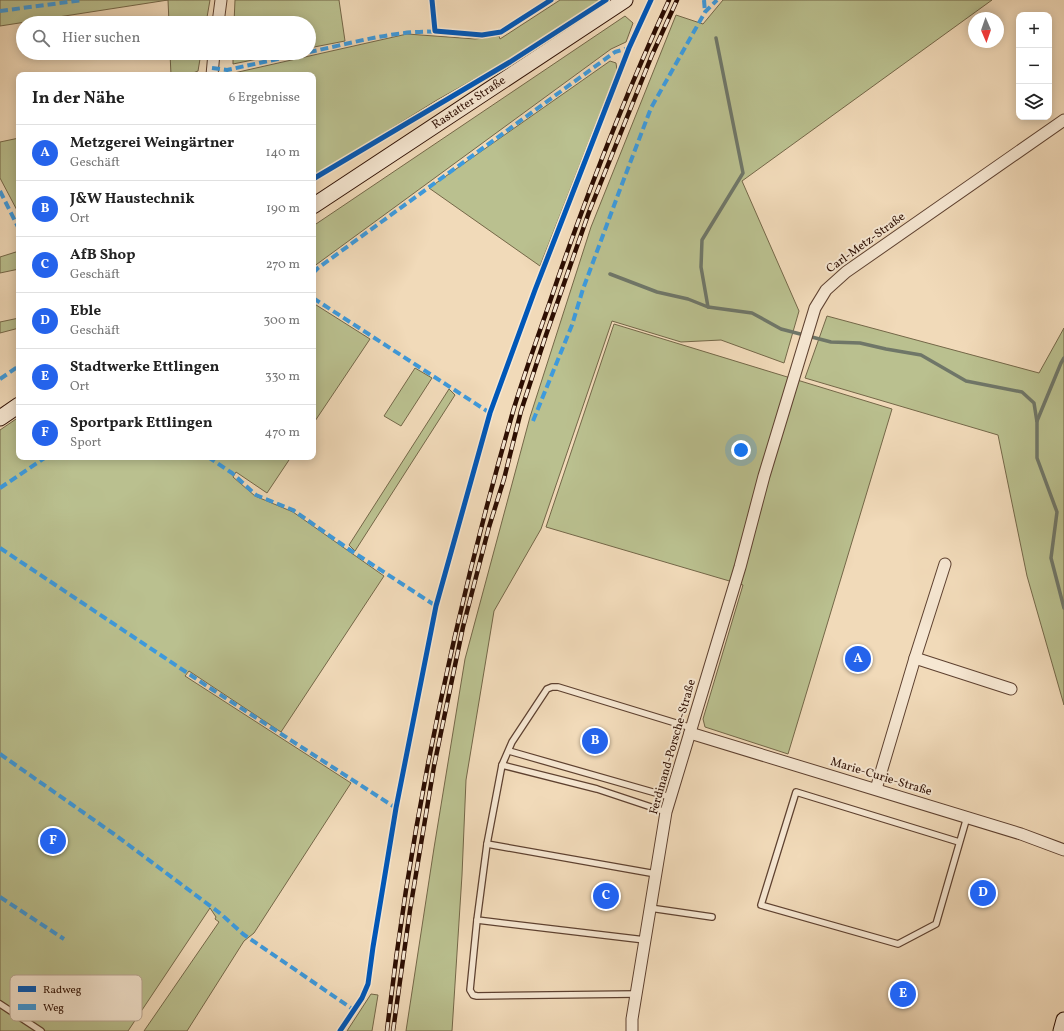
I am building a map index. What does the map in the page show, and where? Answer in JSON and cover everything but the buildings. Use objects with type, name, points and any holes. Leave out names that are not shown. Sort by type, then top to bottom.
[{"type":"main road","name":"Rastatter Straße","points":[[316,204],[623,1]]},
{"type":"main road","points":[[0,418],[16,407]]},
{"type":"main road","points":[[1061,1031],[1064,1020]]},
{"type":"street","points":[[219,16],[221,0]]},
{"type":"street","points":[[212,72],[213,60]]},
{"type":"street","name":"Carl-Metz-Straße","points":[[764,476],[815,308],[820,299],[834,282],[846,272],[1064,120]]},
{"type":"street","name":"Ferdinand-Porsche-Straße","points":[[632,1031],[632,1019],[666,812],[740,567],[764,476]]},
{"type":"street","points":[[876,789],[945,564]]},
{"type":"street","points":[[915,658],[1011,689]]},
{"type":"street","name":"Marie-Curie-Straße","points":[[691,730],[1021,834],[1064,850]]},
{"type":"lane","points":[[636,994],[477,996],[473,995],[470,990],[487,844],[502,765],[512,742],[547,689],[552,687],[558,687],[691,730]]},
{"type":"lane","points":[[509,751],[670,796]]},
{"type":"lane","points":[[502,765],[597,789],[666,812]]},
{"type":"lane","points":[[959,842],[796,792],[761,905],[898,944],[936,924],[967,817]]},
{"type":"lane","points":[[487,844],[656,874]]},
{"type":"lane","points":[[650,908],[712,917]]},
{"type":"lane","points":[[477,920],[645,940]]},
{"type":"lane","points":[[0,1004],[10,1011]]},
{"type":"lane","points":[[26,1021],[41,1031]]},
{"type":"green space","points":[[0,0],[168,0],[65,16],[16,16],[16,24],[0,26]]},
{"type":"green space","points":[[168,0],[210,0],[207,16],[169,16]]},
{"type":"green space","points":[[235,0],[339,0],[345,41],[316,47],[316,16],[234,16]]},
{"type":"green space","points":[[560,0],[600,0],[510,59],[437,100],[316,175],[316,72],[238,72],[292,60],[316,60],[316,54],[407,34],[475,39],[499,36],[500,39]]},
{"type":"green space","points":[[723,0],[992,0],[975,12],[968,12],[968,17],[742,181],[799,311],[784,363],[721,340],[681,342],[612,321],[541,529],[494,611],[466,780],[462,875],[452,1031],[406,1031],[465,659],[530,417],[591,227],[676,15],[703,24]]},
{"type":"green space","points":[[625,16],[633,23],[626,42],[611,49],[316,265],[316,224]]},
{"type":"green space","points":[[170,60],[200,60],[198,71],[171,72]]},
{"type":"green space","points":[[233,60],[253,60],[233,64]]},
{"type":"green space","points":[[610,61],[616,63],[617,70],[540,266],[429,188]]},
{"type":"green space","points":[[16,139],[16,208],[0,178],[0,142]]},
{"type":"green space","points":[[16,252],[16,270],[0,273],[0,257]]},
{"type":"green space","points":[[316,305],[370,339],[316,420]]},
{"type":"green space","points":[[827,316],[1039,373],[1064,328],[1064,705],[1027,576],[998,435],[805,378]]},
{"type":"green space","points":[[16,319],[16,329],[0,333],[0,322]]},
{"type":"green space","points":[[614,324],[892,409],[788,754],[705,727],[703,719],[743,585],[546,527]]},
{"type":"green space","points":[[415,368],[432,378],[401,426],[384,416]]},
{"type":"green space","points":[[449,389],[455,395],[355,551],[349,545]]},
{"type":"green space","points":[[16,419],[16,460],[289,460],[267,493],[236,472],[233,477],[255,496],[293,512],[384,576],[281,732],[189,671],[185,676],[351,783],[254,933],[244,941],[187,1031],[144,1031],[219,922],[215,919],[216,917],[210,908],[142,1010],[142,975],[10,975],[10,1021],[135,1021],[128,1031],[0,1031],[0,430]]},
{"type":"green space","points":[[371,994],[378,995],[372,1031],[347,1031]]},
{"type":"waterway","points":[[708,307],[701,267],[702,240],[743,173],[716,38]]},
{"type":"waterway","points":[[610,274],[657,292],[688,299],[708,307],[752,313],[781,329],[831,342],[860,343],[921,355],[966,381],[1022,392],[1034,403],[1037,422],[1037,458],[1057,512],[1051,558],[1064,608]]},
{"type":"waterway","points":[[1037,421],[1064,358]]},
{"type":"railway","points":[[387,1031],[409,873],[437,717],[473,562],[514,408],[596,174],[653,34],[669,0]]},
{"type":"railway","points":[[393,1031],[410,910],[434,766],[463,627],[489,527],[504,479],[521,411],[589,212],[652,55],[677,0]]},
{"type":"marked path","points":[[0,11],[83,0]]},
{"type":"marked path","points":[[704,0],[705,12]]},
{"type":"marked path","points":[[533,421],[572,325],[583,289],[651,108],[705,12],[717,0]]},
{"type":"marked path","points":[[316,50],[390,35],[439,32]]},
{"type":"marked path","points":[[316,270],[615,52],[629,48]]},
{"type":"marked path","points":[[212,68],[227,70],[273,60]]},
{"type":"marked path","points":[[0,191],[16,223]]},
{"type":"marked path","points":[[316,300],[490,413]]},
{"type":"marked path","points":[[0,379],[16,368]]},
{"type":"marked path","points":[[0,488],[42,460]]},
{"type":"marked path","points":[[212,460],[232,473],[256,495],[293,510],[350,550],[436,606]]},
{"type":"marked path","points":[[0,548],[213,690],[396,808]]},
{"type":"marked path","points":[[0,754],[114,834],[221,914],[243,934],[354,1010]]},
{"type":"marked path","points":[[0,897],[64,939]]},
{"type":"cycle path","points":[[432,0],[435,31],[482,35],[501,32],[551,0]]},
{"type":"cycle path","points":[[316,177],[510,62],[606,0]]},
{"type":"cycle path","points":[[340,1031],[362,998],[368,984],[396,808],[436,606],[490,413],[535,290],[629,48],[651,0]]},
{"type":"place","name":"Metzgerei Weingärtner","points":[[858,659]]},
{"type":"place","name":"J&W Haustechnik","points":[[595,741]]},
{"type":"place","name":"Sportpark Ettlingen","points":[[53,841]]},
{"type":"place","name":"Eble","points":[[983,893]]},
{"type":"place","name":"AfB Shop","points":[[606,896]]},
{"type":"place","name":"Stadtwerke Ettlingen","points":[[903,994]]}]
